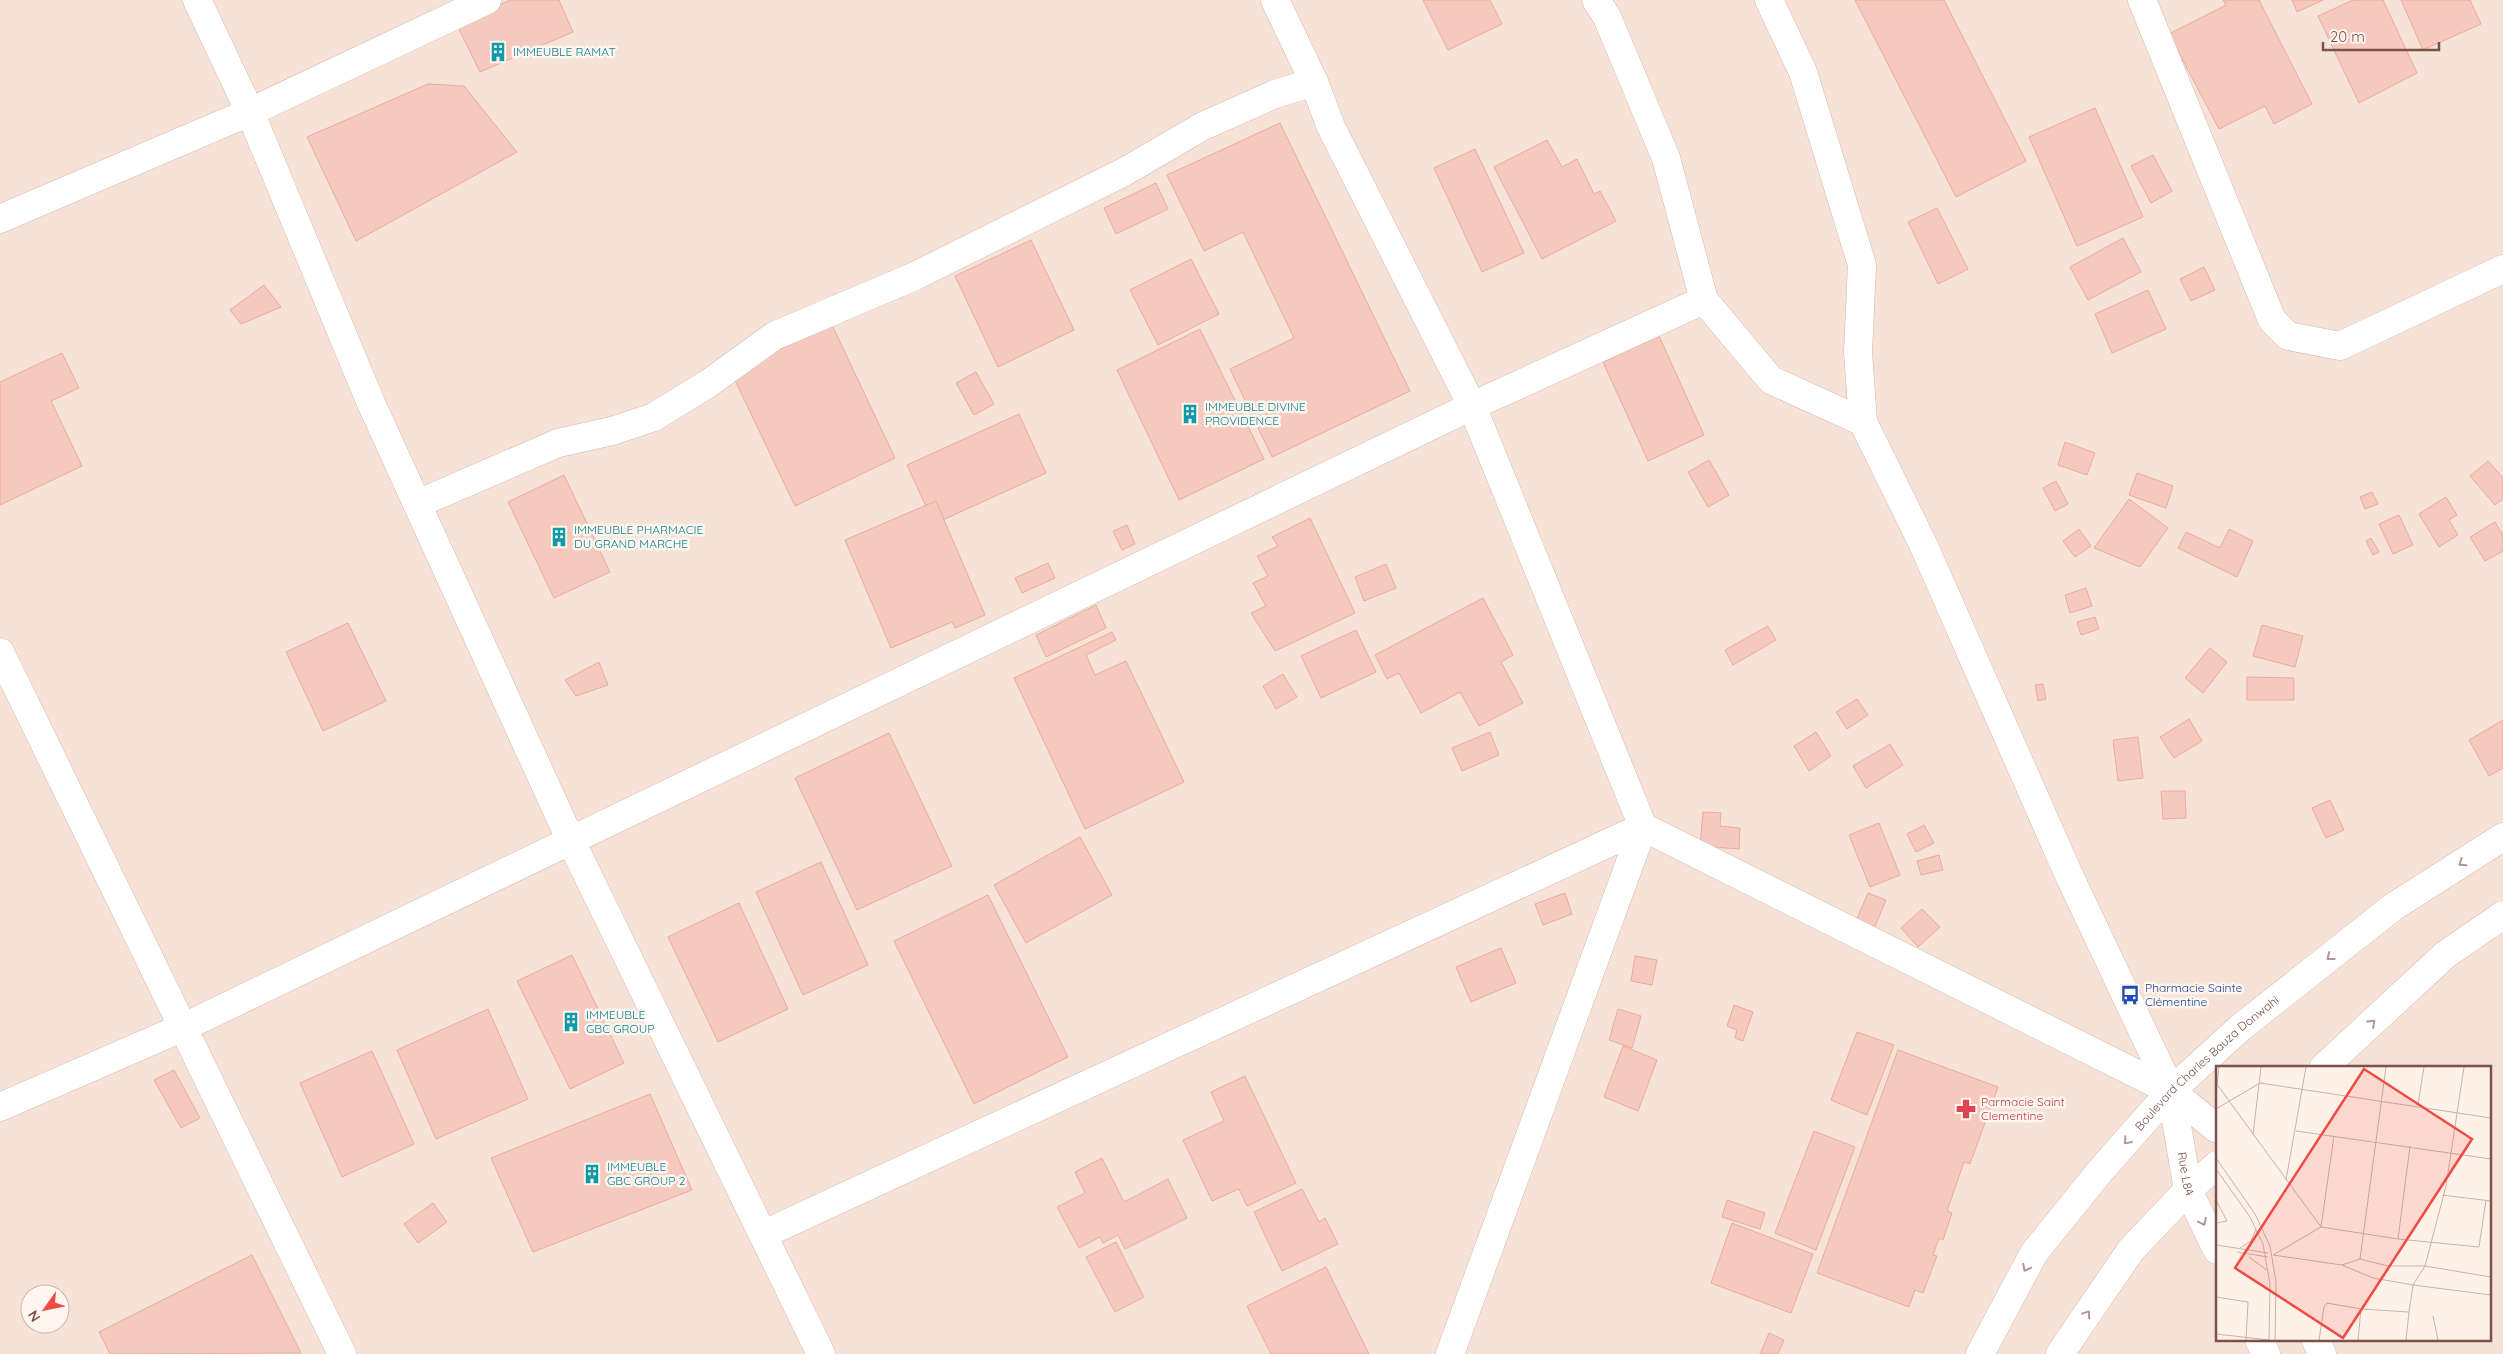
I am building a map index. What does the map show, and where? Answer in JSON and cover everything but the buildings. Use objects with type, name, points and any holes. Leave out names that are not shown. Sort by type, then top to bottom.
[{"type":"street","points":[[197,0],[250,112],[371,404],[570,839],[821,1354]]},
{"type":"street","points":[[0,219],[250,112],[487,0]]},
{"type":"street","points":[[1275,0],[1314,82],[1331,127],[1472,406],[1643,827],[2171,1091],[2216,1127]]},
{"type":"street","points":[[1596,0],[1607,17],[1666,158],[1704,300],[1771,380],[1863,422]]},
{"type":"street","points":[[1769,0],[1803,72],[1862,265],[1858,352],[1863,422],[1923,544],[2068,873],[2171,1091]]},
{"type":"street","points":[[2142,0],[2272,320],[2288,336],[2340,346],[2503,269]]},
{"type":"street","points":[[417,504],[558,442],[612,431],[654,417],[709,383],[774,336],[916,276],[1124,172],[1203,126],[1275,94],[1314,82]]},
{"type":"street","points":[[0,1107],[184,1027],[570,839],[1472,406],[1704,300]]},
{"type":"street","points":[[3,668],[184,1027],[342,1354]]},
{"type":"street","points":[[764,1234],[1643,827]]},
{"type":"street","points":[[1450,1354],[1643,827]]},
{"type":"street","name":"Boulevard Charles Bauza Donwahi","points":[[1980,1354],[2034,1253],[2101,1170],[2171,1091],[2240,1028],[2393,907],[2503,837]]},
{"type":"street","points":[[2333,1063],[2445,955],[2503,915]]},
{"type":"street","name":"Rue L84","points":[[2171,1091],[2188,1190],[2216,1248]]},
{"type":"street","points":[[2060,1354],[2132,1250],[2188,1190],[2216,1166]]},
{"type":"street","points":[[2260,1342],[2266,1354]]},
{"type":"street","points":[[2317,1342],[2322,1354]]},
{"type":"shaded area","points":[[0,0],[2503,0],[2503,1354],[0,1354]]},
{"type":"place","name":"IMMEUBLE RAMAT","points":[[498,52]]},
{"type":"place","name":"IMMEUBLE DIVINE PROVIDENCE","points":[[1190,414]]},
{"type":"place","name":"IMMEUBLE PHARMACIE DU GRAND MARCHE","points":[[559,537]]},
{"type":"place","name":"Pharmacie Sainte Clémentine","points":[[2130,995]]},
{"type":"place","name":"IMMEUBLE GBC GROUP","points":[[571,1022]]},
{"type":"place","name":"Parmacie Saint Clementine","points":[[1966,1109]]},
{"type":"place","name":"IMMEUBLE GBC GROUP 2","points":[[592,1174]]}]
